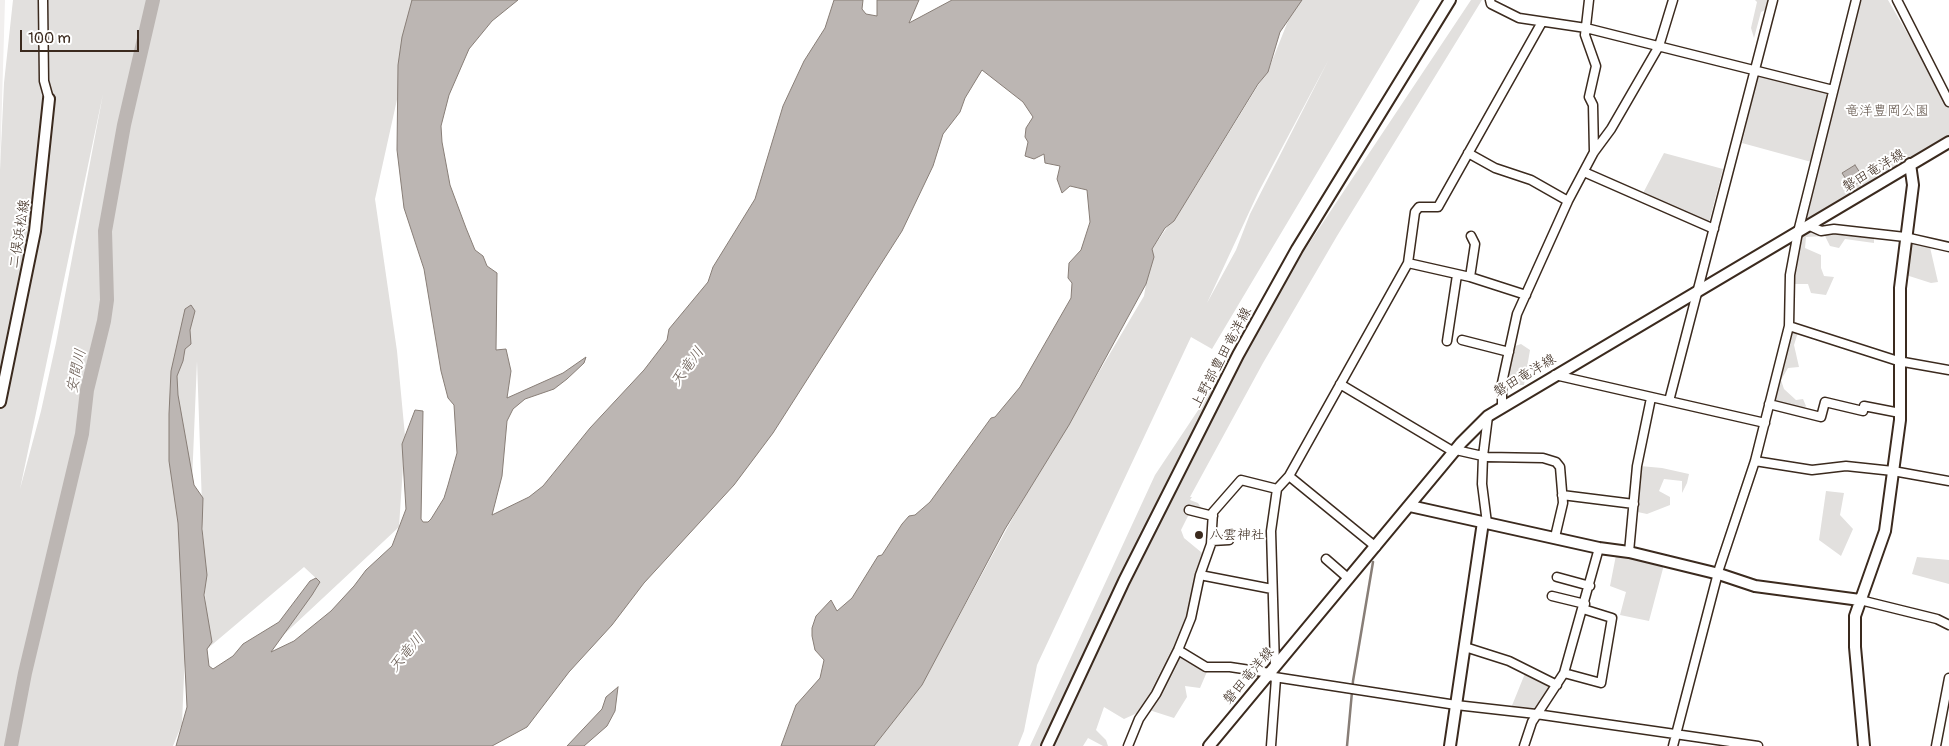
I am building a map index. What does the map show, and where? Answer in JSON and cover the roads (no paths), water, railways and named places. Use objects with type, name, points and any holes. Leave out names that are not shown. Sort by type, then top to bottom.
[{"type":"main road","name":"上野部豊田竜洋線","points":[[1047,746],[1124,581],[1238,355],[1297,250],[1450,0]]},
{"type":"main road","name":"二俣浜松線","points":[[0,402],[35,230],[49,99]]},
{"type":"main road","name":"磐田竜洋線","points":[[1209,746],[1272,673],[1455,451],[1488,416],[1949,142]]},
{"type":"main road","points":[[1864,746],[1855,647],[1855,616],[1885,531],[1900,414],[1898,361],[1900,277],[1913,185],[1910,164]]},
{"type":"main road","points":[[1410,506],[1555,536],[1599,548],[1629,552],[1719,574],[1754,586],[1860,600]]},
{"type":"main road","points":[[1450,746],[1485,523]]},
{"type":"street","points":[[43,0],[44,81],[49,99]]},
{"type":"street","points":[[1490,0],[1491,4],[1507,14],[1542,22],[1586,28],[1833,90]]},
{"type":"street","points":[[1589,0],[1585,35],[1596,66],[1589,98],[1593,105],[1594,152]]},
{"type":"street","points":[[1502,406],[1502,383],[1517,314],[1568,201],[1594,152],[1611,130],[1659,46],[1674,0]]},
{"type":"street","points":[[1669,401],[1773,0]]},
{"type":"street","points":[[1673,746],[1719,574],[1755,460],[1789,326],[1790,275],[1798,232],[1856,0]]},
{"type":"street","points":[[1897,0],[1949,102]]},
{"type":"street","points":[[1271,746],[1271,531],[1277,489],[1289,476],[1408,263],[1415,212],[1419,207],[1438,207],[1542,22]]},
{"type":"street","points":[[1468,153],[1495,168],[1531,180],[1568,201]]},
{"type":"street","points":[[1584,172],[1714,229]]},
{"type":"street","points":[[1810,226],[1821,231],[1834,229],[1905,237],[1949,248]]},
{"type":"street","points":[[1470,277],[1475,244],[1471,236]]},
{"type":"street","points":[[1408,263],[1470,277],[1526,295]]},
{"type":"street","points":[[1447,341],[1457,274]]},
{"type":"street","points":[[1789,326],[1898,361],[1949,370]]},
{"type":"street","points":[[1462,340],[1509,352]]},
{"type":"street","points":[[1555,375],[1764,423]]},
{"type":"street","points":[[1340,384],[1455,451],[1483,456],[1543,458],[1556,462],[1560,467],[1563,503],[1555,536]]},
{"type":"street","points":[[1629,552],[1637,466],[1651,398]]},
{"type":"street","points":[[1769,404],[1821,417],[1825,402],[1863,411],[1864,406],[1900,414]]},
{"type":"street","points":[[1485,523],[1482,484],[1488,416]]},
{"type":"street","points":[[1755,460],[1812,470],[1846,466],[1893,471],[1949,482]]},
{"type":"street","points":[[1289,476],[1376,547]]},
{"type":"street","points":[[1128,746],[1139,719],[1156,694],[1178,650],[1191,618],[1200,575],[1212,541],[1213,512],[1242,480],[1277,489]]},
{"type":"street","points":[[1562,495],[1634,504]]},
{"type":"street","points":[[1189,510],[1213,516]]},
{"type":"street","points":[[1212,541],[1229,540]]},
{"type":"street","points":[[1524,746],[1536,714],[1564,673],[1590,586],[1599,548]]},
{"type":"street","points":[[1326,559],[1349,578]]},
{"type":"street","points":[[1200,575],[1272,589]]},
{"type":"street","points":[[1557,577],[1590,586]]},
{"type":"street","points":[[1552,596],[1612,618],[1601,683],[1564,673]]},
{"type":"street","points":[[1860,600],[1949,623]]},
{"type":"street","points":[[1465,647],[1510,661],[1557,685]]},
{"type":"street","points":[[1178,650],[1206,667],[1230,667],[1272,673],[1456,705],[1536,714],[1758,746]]},
{"type":"street","points":[[1936,746],[1949,678]]},
{"type":"water","name":"天竜川","points":[[412,0],[518,0],[492,21],[469,49],[449,95],[441,126],[450,185],[475,250],[483,256],[487,266],[497,273],[496,350],[506,349],[511,371],[507,398],[563,373],[586,357],[584,363],[554,389],[525,399],[513,409],[507,421],[502,476],[492,515],[529,497],[543,486],[590,428],[644,370],[667,340],[669,329],[708,282],[713,267],[755,199],[783,106],[804,61],[825,28],[834,0],[863,0],[862,9],[866,14],[877,16],[877,0],[919,0],[909,23],[952,0],[1302,0],[1280,32],[1268,72],[1258,84],[1174,221],[1165,228],[1152,249],[1154,257],[1146,284],[1069,425],[1005,529],[922,685],[874,746],[781,746],[796,705],[820,678],[824,660],[815,650],[812,636],[812,628],[816,616],[831,600],[837,611],[852,598],[878,556],[882,555],[902,524],[909,516],[915,515],[930,502],[991,418],[995,417],[1020,387],[1071,298],[1072,283],[1068,278],[1069,263],[1081,250],[1090,222],[1087,190],[1070,186],[1062,193],[1057,179],[1060,166],[1045,163],[1044,154],[1034,159],[1025,156],[1028,142],[1025,137],[1026,128],[1033,117],[1023,102],[982,70],[965,98],[960,112],[943,134],[933,166],[902,231],[773,433],[734,485],[644,583],[612,625],[569,672],[527,727],[492,746],[176,746],[187,707],[178,523],[169,461],[169,414],[171,371],[185,309],[191,305],[195,311],[190,330],[191,344],[185,349],[177,376],[178,395],[194,485],[203,498],[202,529],[207,575],[204,595],[212,642],[207,649],[209,666],[213,669],[233,656],[243,644],[279,622],[310,581],[316,578],[320,582],[271,652],[294,641],[331,611],[366,570],[392,546],[406,509],[402,444],[415,410],[423,411],[421,519],[423,522],[428,522],[431,519],[444,498],[457,453],[454,405],[448,398],[441,371],[424,269],[404,208],[397,150],[398,65],[402,37]]},
{"type":"water","points":[[1855,165],[1864,179],[1851,187],[1842,173]]},
{"type":"water","points":[[618,687],[615,711],[607,726],[584,746],[567,746],[602,709],[606,697]]},
{"type":"waterway","name":"安間川","points":[[11,746],[25,673],[82,434],[87,390],[104,321],[107,300],[105,231],[124,125],[153,0]]},
{"type":"waterway","points":[[1347,746],[1353,681],[1373,562]]},
{"type":"place","name":"八雲神社","points":[[1199,535]]},
{"type":"park label","name":"竜洋豊岡公園","points":[[1887,111]]}]
